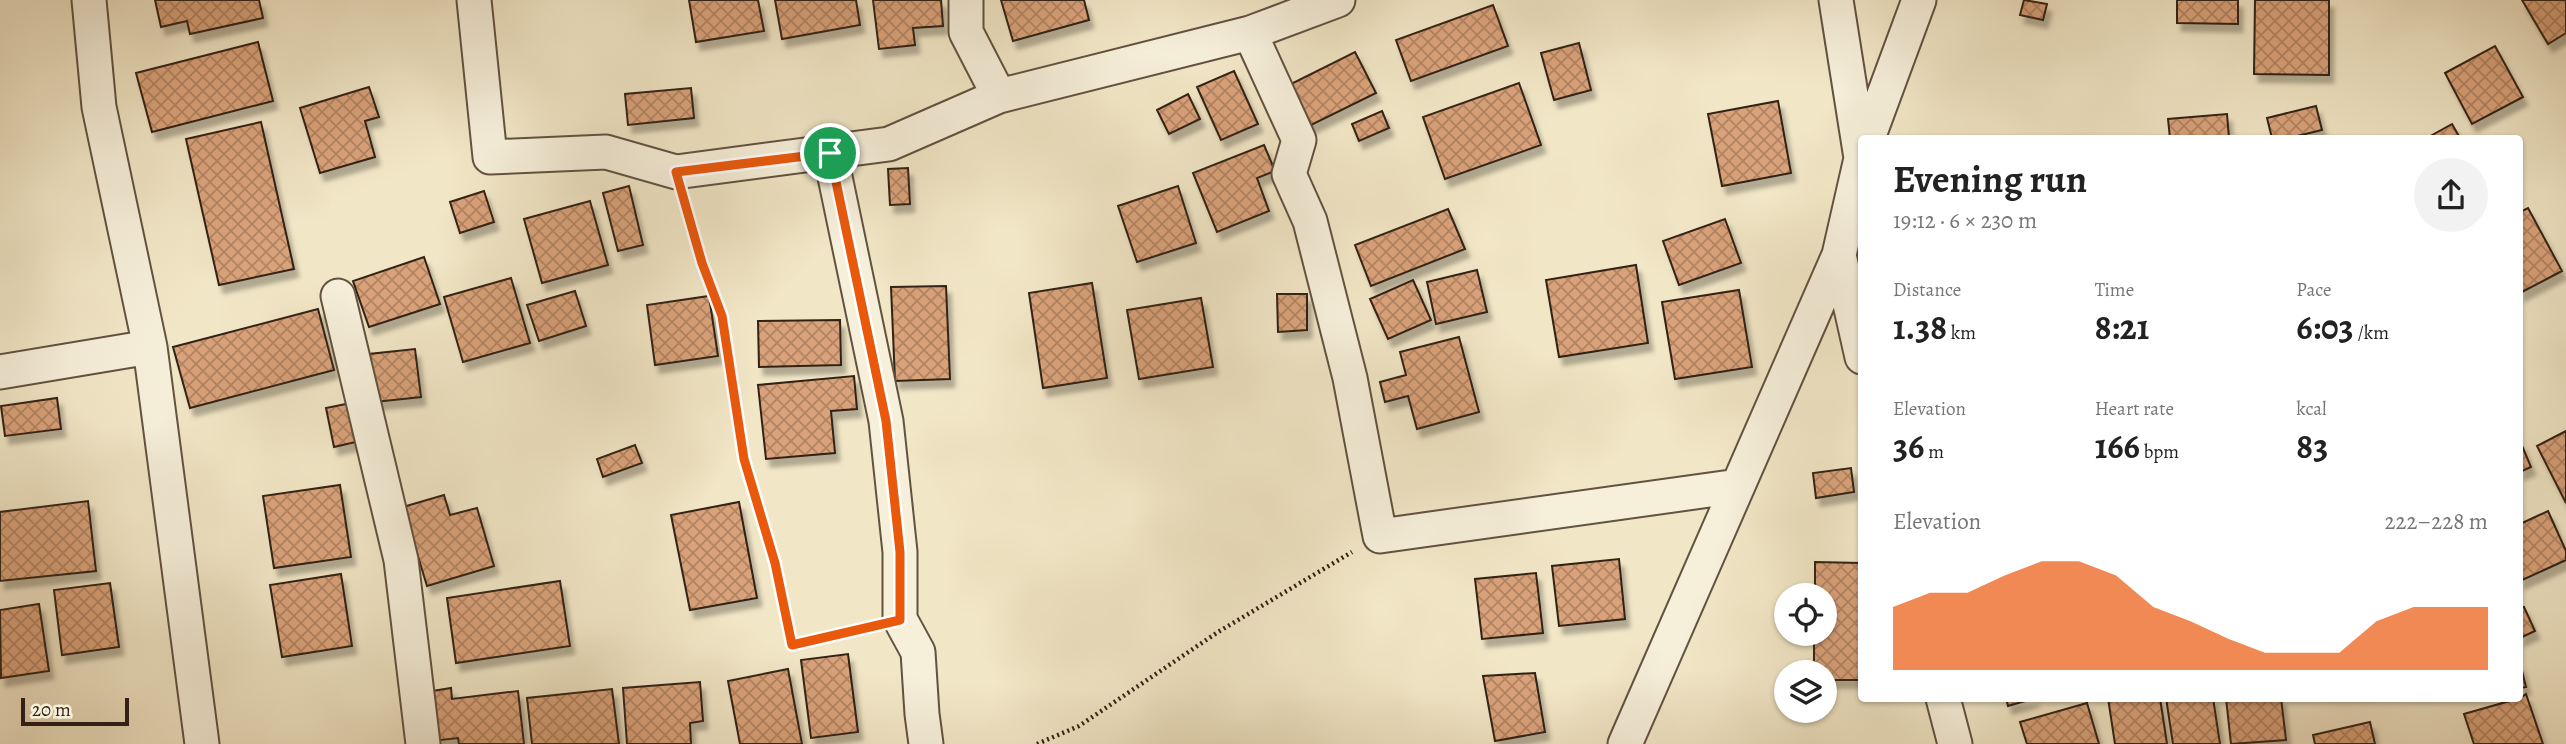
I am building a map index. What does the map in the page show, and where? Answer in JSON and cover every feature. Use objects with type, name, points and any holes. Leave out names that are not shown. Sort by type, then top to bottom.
[{"type":"street","points":[[89,0],[99,107],[150,347],[202,744]]},
{"type":"street","points":[[474,0],[490,157],[606,152],[676,172],[889,144],[999,96],[1250,33],[1338,0]]},
{"type":"street","points":[[966,0],[967,32],[999,96]]},
{"type":"street","points":[[1836,0],[1861,135]]},
{"type":"street","points":[[1870,135],[1919,0]]},
{"type":"street","points":[[1250,33],[1299,140],[1289,174],[1310,221],[1350,378],[1380,536],[1738,486]]},
{"type":"street","points":[[830,153],[886,421],[900,552],[900,620],[918,652],[926,744]]},
{"type":"street","points":[[1625,744],[1839,255],[1858,175]]},
{"type":"street","points":[[1839,255],[1858,339]]},
{"type":"street","points":[[338,296],[401,560],[423,744]]},
{"type":"street","points":[[0,372],[150,347]]},
{"type":"street","points":[[1943,702],[1955,744]]},
{"type":"path","points":[[676,172],[702,263],[722,316],[744,459],[775,563],[792,645],[900,620]]},
{"type":"path","points":[[1037,744],[1079,726],[1218,632],[1380,536]]},
{"type":"building","points":[[155,0],[259,0],[263,18],[190,34],[187,21],[161,27]]},
{"type":"building","points":[[689,0],[758,0],[764,31],[696,42]]},
{"type":"building","points":[[775,0],[856,0],[860,25],[782,39]]},
{"type":"building","points":[[873,0],[941,0],[943,26],[913,28],[915,45],[879,49]]},
{"type":"building","points":[[1001,0],[1084,0],[1089,20],[1013,41]]},
{"type":"building","points":[[2024,0],[2047,4],[2043,20],[2020,15]]},
{"type":"building","points":[[2177,0],[2238,0],[2238,24],[2177,23]]},
{"type":"building","points":[[2255,0],[2329,0],[2329,75],[2254,74]]},
{"type":"building","points":[[2522,0],[2566,0],[2566,33],[2548,44]]},
{"type":"building","points":[[1493,5],[1508,46],[1411,81],[1396,40]]},
{"type":"building","points":[[258,42],[273,101],[152,132],[136,73]]},
{"type":"building","points":[[1579,43],[1591,90],[1554,100],[1541,53]]},
{"type":"building","points":[[2495,46],[2523,97],[2472,124],[2445,73]]},
{"type":"building","points":[[1355,52],[1376,93],[1303,129],[1283,88]]},
{"type":"building","points":[[1234,71],[1258,124],[1221,140],[1197,87]]},
{"type":"building","points":[[1519,83],[1541,145],[1445,179],[1423,117]]},
{"type":"building","points":[[369,87],[379,117],[365,121],[375,157],[320,173],[300,108]]},
{"type":"building","points":[[691,88],[694,118],[628,125],[625,94]]},
{"type":"building","points":[[1188,94],[1200,119],[1169,134],[1157,110]]},
{"type":"building","points":[[1778,101],[1791,173],[1722,186],[1708,114]]},
{"type":"building","points":[[2316,106],[2322,130],[2301,135],[2271,135],[2267,118]]},
{"type":"building","points":[[1382,111],[1389,128],[1359,141],[1352,124]]},
{"type":"building","points":[[2227,114],[2229,135],[2170,135],[2168,119]]},
{"type":"building","points":[[261,122],[294,269],[219,285],[186,139]]},
{"type":"building","points":[[2452,124],[2458,135],[2432,135]]},
{"type":"building","points":[[1264,145],[1275,171],[1257,178],[1269,211],[1217,232],[1193,173]]},
{"type":"building","points":[[908,168],[910,204],[890,205],[888,169]]},
{"type":"building","points":[[629,186],[643,245],[618,251],[603,193]]},
{"type":"building","points":[[1178,186],[1196,243],[1137,262],[1118,206]]},
{"type":"building","points":[[484,191],[494,222],[460,233],[450,202]]},
{"type":"building","points":[[590,201],[608,265],[542,283],[524,219]]},
{"type":"building","points":[[2528,208],[2562,271],[2523,291],[2523,210]]},
{"type":"building","points":[[1448,209],[1465,249],[1371,286],[1355,245]]},
{"type":"building","points":[[1725,219],[1741,263],[1679,285],[1663,241]]},
{"type":"building","points":[[424,257],[440,304],[369,327],[353,281]]},
{"type":"building","points":[[1636,265],[1648,343],[1559,357],[1546,280]]},
{"type":"building","points":[[1477,270],[1487,312],[1436,324],[1427,282]]},
{"type":"building","points":[[511,278],[530,343],[463,362],[444,297]]},
{"type":"building","points":[[1413,280],[1431,320],[1388,339],[1370,299]]},
{"type":"building","points":[[1092,283],[1107,378],[1043,388],[1029,293]]},
{"type":"building","points":[[946,286],[950,379],[895,381],[891,287]]},
{"type":"building","points":[[1739,290],[1752,367],[1675,379],[1662,302]]},
{"type":"building","points":[[575,291],[586,326],[539,341],[527,305]]},
{"type":"building","points":[[1277,294],[1307,294],[1307,330],[1278,332]]},
{"type":"building","points":[[709,296],[718,356],[655,365],[647,305]]},
{"type":"building","points":[[1201,298],[1213,367],[1139,379],[1127,310]]},
{"type":"building","points":[[318,309],[334,370],[190,408],[173,347]]},
{"type":"building","points":[[840,320],[841,365],[759,367],[758,321]]},
{"type":"building","points":[[1459,337],[1479,412],[1417,429],[1408,396],[1385,402],[1380,382],[1406,375],[1400,352]]},
{"type":"building","points":[[415,349],[421,397],[375,402],[369,354]]},
{"type":"building","points":[[854,376],[857,409],[831,411],[835,453],[766,459],[758,385]]},
{"type":"building","points":[[57,398],[61,429],[5,436],[1,406]]},
{"type":"building","points":[[351,403],[360,441],[334,447],[326,408]]},
{"type":"building","points":[[2566,431],[2566,503],[2537,446]]},
{"type":"building","points":[[635,445],[642,463],[603,477],[597,459]]},
{"type":"building","points":[[2523,448],[2531,467],[2523,471]]},
{"type":"building","points":[[1851,468],[1854,492],[1816,498],[1813,473]]},
{"type":"building","points":[[340,485],[351,557],[274,568],[263,496]]},
{"type":"building","points":[[444,495],[450,515],[477,508],[494,566],[427,586],[403,507]]},
{"type":"building","points":[[88,501],[96,571],[0,581],[0,512]]},
{"type":"building","points":[[739,502],[757,598],[690,610],[671,515]]},
{"type":"building","points":[[2548,511],[2566,551],[2566,560],[2523,580],[2523,523]]},
{"type":"building","points":[[1619,559],[1625,619],[1559,626],[1552,566]]},
{"type":"building","points":[[1815,562],[1858,563],[1858,680],[1837,680],[1837,660],[1814,660],[1814,646],[1837,646],[1837,583],[1815,583]]},
{"type":"building","points":[[1536,573],[1543,633],[1482,639],[1475,579]]},
{"type":"building","points":[[341,574],[352,646],[282,657],[270,585]]},
{"type":"building","points":[[560,581],[570,646],[456,663],[447,598]]},
{"type":"building","points":[[110,583],[119,647],[62,655],[54,590]]},
{"type":"building","points":[[39,604],[49,671],[1,678],[0,610]]},
{"type":"building","points":[[2523,607],[2535,631],[2523,637]]},
{"type":"building","points":[[848,654],[858,732],[811,738],[801,660]]},
{"type":"building","points":[[788,669],[802,744],[740,744],[728,681]]},
{"type":"building","points":[[1535,673],[1545,732],[1495,741],[1483,676]]},
{"type":"building","points":[[700,682],[703,721],[690,723],[691,744],[627,744],[623,688]]},
{"type":"building","points":[[451,688],[452,699],[518,691],[524,744],[459,744],[458,738],[432,741],[426,692]]},
{"type":"building","points":[[612,689],[619,744],[532,744],[527,698]]},
{"type":"building","points":[[2526,694],[2543,744],[2474,744],[2464,714],[2506,702],[2523,702],[2523,696]]},
{"type":"building","points":[[2109,702],[2161,702],[2167,744],[2115,744]]},
{"type":"building","points":[[2167,702],[2214,702],[2220,744],[2173,744]]},
{"type":"building","points":[[2226,702],[2281,702],[2286,740],[2231,744]]},
{"type":"building","points":[[2087,703],[2099,744],[2027,744],[2020,722]]},
{"type":"building","points":[[2370,722],[2375,744],[2315,744],[2313,735]]},
{"type":"route","points":[[830,153],[886,421],[900,552],[900,620],[792,645],[775,563],[744,459],[722,316],[702,263],[676,172],[830,153]]}]
